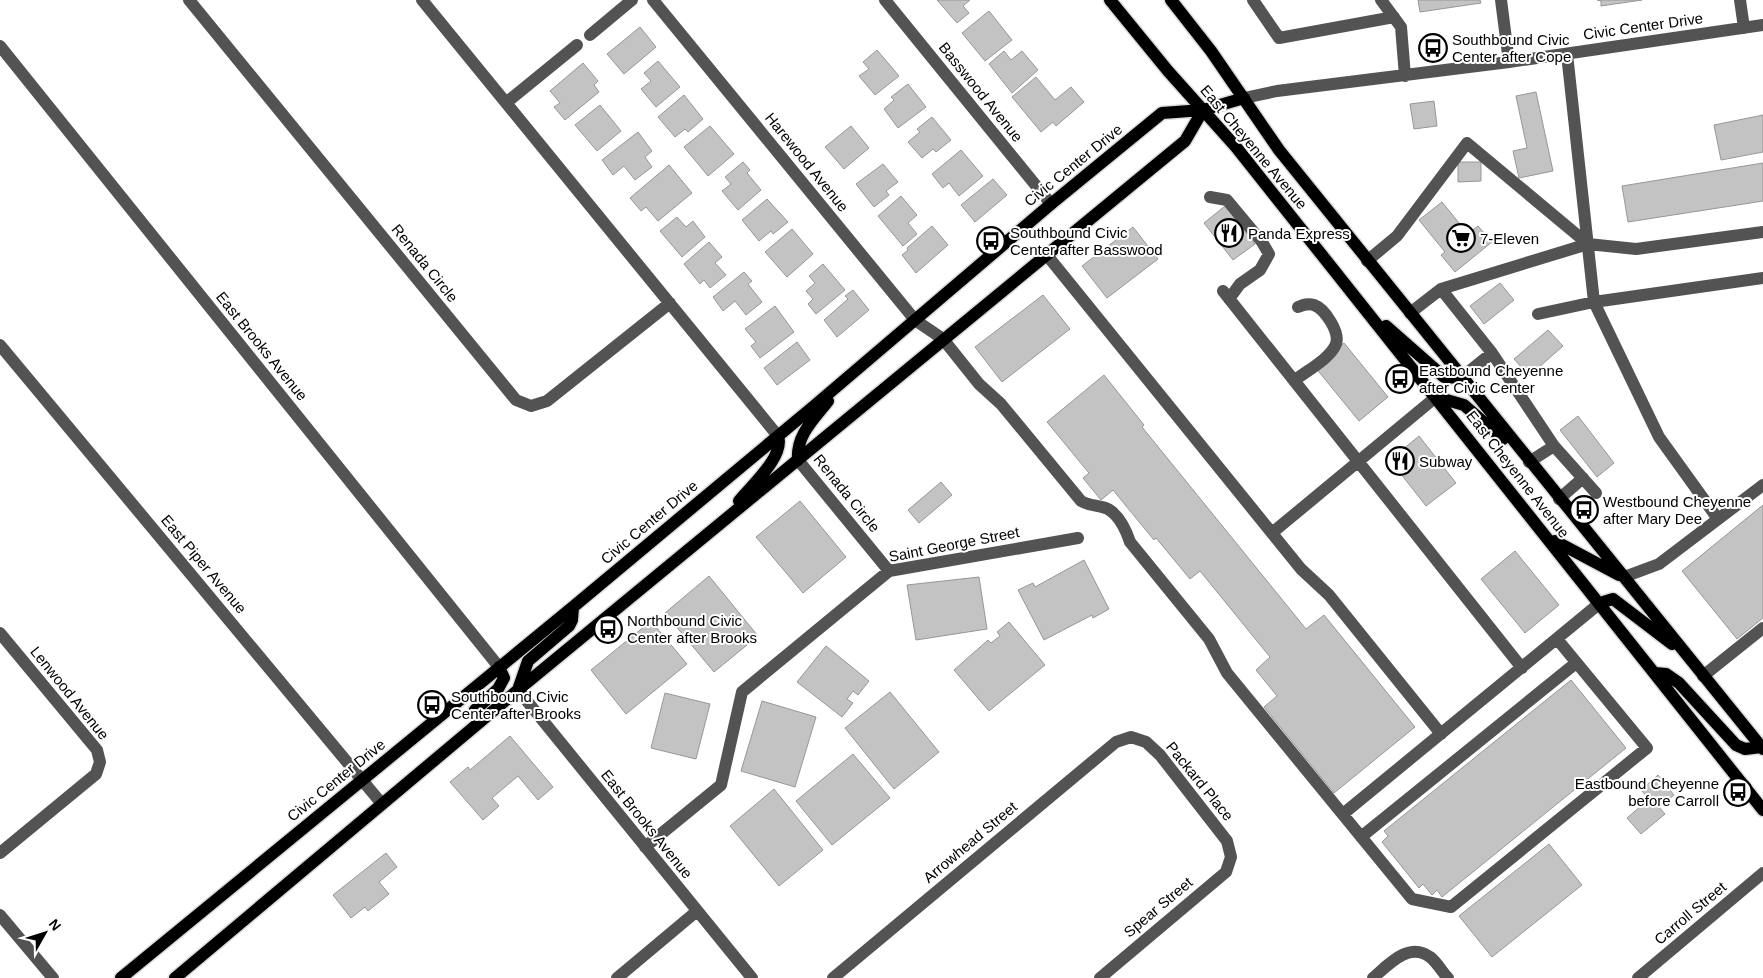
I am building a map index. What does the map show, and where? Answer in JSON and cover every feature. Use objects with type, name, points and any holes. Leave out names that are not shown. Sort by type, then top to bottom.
[{"type":"main road","name":"East Cheyenne Avenue","points":[[1110,0],[1168,71],[1236,147],[1763,810]]},
{"type":"main road","name":"East Cheyenne Avenue","points":[[1171,0],[1244,98],[1279,150],[1461,378],[1762,747]]},
{"type":"main road","name":"Civic Center Drive","points":[[121,978],[573,607],[1051,204],[1162,113],[1203,110],[1244,98]]},
{"type":"main road","points":[[175,978],[518,690],[1046,254],[1186,141],[1203,110]]},
{"type":"main road","points":[[1364,306],[1444,377],[1461,378]]},
{"type":"main road","points":[[798,460],[797,447],[799,439],[845,379]]},
{"type":"main road","points":[[1436,397],[1464,405],[1529,462]]},
{"type":"main road","points":[[720,524],[778,454],[781,443],[778,436]]},
{"type":"main road","points":[[1546,536],[1576,554],[1624,577]]},
{"type":"main road","points":[[1600,603],[1612,599],[1686,654]]},
{"type":"main road","points":[[518,690],[528,661],[569,626],[572,620],[573,607]]},
{"type":"main road","points":[[480,722],[475,715],[475,710],[502,684],[504,678],[500,667]]},
{"type":"main road","points":[[1655,673],[1666,674],[1679,683],[1736,746],[1745,749],[1762,747]]},
{"type":"street","name":"Renada Circle","points":[[189,0],[516,400],[531,406],[547,401],[670,303]]},
{"type":"street","points":[[422,0],[778,436]]},
{"type":"street","points":[[590,35],[632,0]]},
{"type":"street","name":"Harewood Avenue","points":[[653,0],[915,320],[943,339],[979,384],[1000,404],[1080,501],[1090,506],[1107,508],[1124,526],[1130,542],[1209,638],[1227,673],[1412,899],[1451,907],[1647,748],[1576,663]]},
{"type":"street","name":"Basswood Avenue","points":[[885,0],[1051,204]]},
{"type":"street","points":[[1253,0],[1279,38],[1394,17]]},
{"type":"street","points":[[1381,0],[1401,27],[1405,76]]},
{"type":"street","points":[[1500,0],[1509,62]]},
{"type":"street","points":[[1740,0],[1744,28]]},
{"type":"street","name":"Civic Center Drive","points":[[1244,98],[1277,91],[1509,62],[1763,25]]},
{"type":"street","name":"East Brooks Avenue","points":[[0,46],[500,667]]},
{"type":"street","points":[[507,102],[577,46]]},
{"type":"street","points":[[1567,54],[1594,302],[1659,437],[1718,519]]},
{"type":"street","points":[[1367,260],[1396,236],[1467,143],[1588,244]]},
{"type":"street","points":[[1210,197],[1226,200],[1262,242],[1268,254],[1260,270],[1226,295],[1522,668]]},
{"type":"street","points":[[1410,313],[1441,289],[1588,244],[1636,249],[1763,232]]},
{"type":"street","points":[[1046,254],[1272,534],[1301,569],[1329,595],[1440,734]]},
{"type":"street","points":[[1538,314],[1594,302],[1763,278]]},
{"type":"street","points":[[1441,289],[1492,353],[1554,446],[1596,493]]},
{"type":"street","points":[[1294,381],[1328,354],[1336,344],[1336,331],[1323,312],[1316,306],[1308,304],[1298,306]]},
{"type":"street","name":"East Piper Avenue","points":[[0,345],[382,804]]},
{"type":"street","points":[[1461,378],[1492,353]]},
{"type":"street","points":[[1272,534],[1436,397]]},
{"type":"street","points":[[1529,462],[1554,446]]},
{"type":"street","name":"Renada Circle","points":[[798,460],[889,571]]},
{"type":"street","points":[[1559,499],[1583,478]]},
{"type":"street","points":[[1624,577],[1660,564],[1763,485]]},
{"type":"street","name":"Saint George Street","points":[[645,847],[721,785],[742,692],[889,571],[1078,538]]},
{"type":"street","points":[[1343,814],[1600,603]]},
{"type":"street","points":[[1703,676],[1763,628]]},
{"type":"street","name":"Lenwood Avenue","points":[[0,633],[97,750],[100,762],[96,774],[0,853]]},
{"type":"street","points":[[1361,837],[1576,663],[1557,639]]},
{"type":"street","name":"East Brooks Avenue","points":[[518,690],[752,978]]},
{"type":"street","name":"Packard Place","points":[[1131,737],[1146,742],[1160,755],[1227,840],[1230,857]]},
{"type":"street","name":"Arrowhead Street","points":[[833,978],[1116,742],[1131,737]]},
{"type":"street","name":"Spear Street","points":[[1100,978],[1226,872],[1230,857]]},
{"type":"street","name":"Carroll Street","points":[[1638,978],[1763,873]]},
{"type":"street","points":[[617,978],[697,911]]},
{"type":"street","points":[[0,915],[53,978]]},
{"type":"street","points":[[1373,978],[1400,955],[1416,951],[1430,957],[1448,978]]},
{"type":"building","points":[[937,0],[970,0],[963,6],[969,13],[957,23]]},
{"type":"building","points":[[1418,0],[1480,0],[1481,3],[1420,12]]},
{"type":"building","points":[[1597,0],[1642,0],[1601,6],[1601,1]]},
{"type":"building","points":[[989,11],[1012,40],[985,61],[962,33]]},
{"type":"building","points":[[640,27],[656,47],[624,74],[607,54]]},
{"type":"building","points":[[877,50],[899,76],[875,95],[859,76],[869,69],[863,62]]},
{"type":"building","points":[[1004,51],[1011,60],[1022,51],[1038,70],[1012,93],[989,64]]},
{"type":"building","points":[[658,61],[680,87],[656,107],[641,89],[651,81],[644,73]]},
{"type":"building","points":[[583,63],[598,81],[594,85],[599,92],[565,120],[554,107],[560,103],[550,91]]},
{"type":"building","points":[[1036,77],[1055,100],[1071,87],[1084,102],[1056,126],[1053,122],[1041,132],[1012,97]]},
{"type":"building","points":[[908,84],[926,107],[898,128],[884,109],[894,100],[891,97]]},
{"type":"building","points":[[1536,92],[1553,171],[1519,178],[1513,151],[1527,148],[1516,96]]},
{"type":"building","points":[[684,95],[703,119],[688,132],[685,129],[675,137],[658,117]]},
{"type":"building","points":[[1434,101],[1437,126],[1414,129],[1410,104]]},
{"type":"building","points":[[600,105],[621,131],[597,151],[575,125]]},
{"type":"building","points":[[1763,115],[1763,152],[1721,160],[1714,125]]},
{"type":"building","points":[[932,117],[951,140],[936,152],[933,149],[922,158],[908,142],[920,132],[917,129]]},
{"type":"building","points":[[710,126],[734,154],[708,176],[684,147]]},
{"type":"building","points":[[851,126],[869,148],[844,169],[825,147]]},
{"type":"building","points":[[638,132],[652,151],[645,157],[652,167],[635,180],[624,166],[613,175],[602,160]]},
{"type":"building","points":[[961,150],[983,176],[959,196],[949,183],[943,188],[932,174]]},
{"type":"building","points":[[743,162],[750,170],[747,173],[761,190],[738,210],[722,191],[731,184],[725,177]]},
{"type":"building","points":[[1458,162],[1481,162],[1481,181],[1458,182]]},
{"type":"building","points":[[1763,163],[1763,201],[1628,222],[1622,186]]},
{"type":"building","points":[[883,164],[898,182],[886,191],[889,195],[874,207],[856,184]]},
{"type":"building","points":[[669,165],[692,193],[658,221],[646,207],[641,211],[630,198]]},
{"type":"building","points":[[993,179],[1007,195],[975,222],[961,205]]},
{"type":"building","points":[[901,196],[917,215],[908,223],[917,234],[903,246],[878,216]]},
{"type":"building","points":[[767,199],[788,222],[773,234],[771,231],[759,241],[742,220]]},
{"type":"building","name":"7-Eleven","points":[[1442,202],[1468,234],[1478,226],[1492,242],[1455,272],[1441,255],[1445,252],[1419,220]]},
{"type":"building","name":"Panda Express","points":[[1225,206],[1255,244],[1233,260],[1204,223]]},
{"type":"building","points":[[677,217],[686,227],[693,221],[705,237],[682,257],[660,231]]},
{"type":"building","points":[[932,226],[948,245],[916,273],[902,255],[908,250],[907,248]]},
{"type":"building","points":[[1133,227],[1158,259],[1107,298],[1082,266]]},
{"type":"building","points":[[792,229],[813,254],[787,277],[765,252]]},
{"type":"building","points":[[709,242],[722,257],[715,263],[726,275],[710,288],[704,280],[700,284],[684,264]]},
{"type":"building","points":[[823,264],[845,290],[816,314],[808,304],[813,299],[806,291],[815,283],[809,276]]},
{"type":"building","points":[[744,272],[752,281],[748,284],[762,302],[746,315],[735,301],[723,311],[713,297]]},
{"type":"building","points":[[1500,283],[1514,300],[1484,324],[1470,306]]},
{"type":"building","points":[[853,290],[869,310],[837,337],[824,320],[848,299],[845,296]]},
{"type":"building","points":[[1043,295],[1070,329],[1002,382],[975,347]]},
{"type":"building","points":[[775,306],[794,332],[760,358],[751,346],[756,342],[745,329]]},
{"type":"building","points":[[1548,330],[1563,346],[1529,376],[1514,359]]},
{"type":"building","points":[[797,342],[810,360],[777,385],[764,368]]},
{"type":"building","points":[[1344,343],[1388,397],[1359,421],[1315,367]]},
{"type":"building","points":[[1104,375],[1144,425],[1142,427],[1306,629],[1324,615],[1415,727],[1334,793],[1264,707],[1277,696],[1256,670],[1270,657],[1200,571],[1190,579],[1156,538],[1154,540],[1113,490],[1101,500],[1083,478],[1089,473],[1047,422]]},
{"type":"building","points":[[1578,416],[1614,463],[1597,477],[1560,430]]},
{"type":"building","points":[[1419,436],[1456,483],[1426,506],[1390,460]]},
{"type":"building","points":[[941,482],[952,495],[919,523],[908,510]]},
{"type":"building","points":[[800,501],[846,557],[803,593],[756,537]]},
{"type":"building","points":[[1763,505],[1763,618],[1737,639],[1682,571]]},
{"type":"building","points":[[1515,551],[1559,605],[1525,633],[1481,579]]},
{"type":"building","points":[[1084,560],[1109,609],[1093,618],[1092,615],[1044,640],[1018,590],[1033,583],[1035,587]]},
{"type":"building","points":[[709,576],[758,636],[714,672],[665,613]]},
{"type":"building","points":[[979,577],[987,629],[916,640],[907,585]]},
{"type":"building","points":[[651,621],[687,664],[626,714],[591,670]]},
{"type":"building","points":[[1009,622],[1045,665],[989,711],[954,670],[988,640],[991,643],[1000,636],[997,632]]},
{"type":"building","points":[[826,646],[869,681],[858,695],[853,691],[847,699],[853,703],[842,717],[797,682]]},
{"type":"building","points":[[1571,680],[1626,748],[1442,897],[1437,890],[1432,895],[1423,884],[1419,888],[1382,842],[1388,836],[1384,831]]},
{"type":"building","points":[[890,692],[939,752],[894,789],[845,728]]},
{"type":"building","points":[[665,693],[710,704],[696,759],[651,748]]},
{"type":"building","points":[[762,701],[816,717],[795,787],[741,771]]},
{"type":"building","points":[[510,736],[553,787],[538,800],[518,776],[492,798],[499,806],[483,820],[450,782],[468,767],[470,770]]},
{"type":"building","points":[[853,754],[890,798],[832,845],[796,801]]},
{"type":"building","points":[[1658,775],[1674,795],[1659,807],[1665,814],[1641,834],[1627,818],[1649,799],[1641,790]]},
{"type":"building","points":[[774,789],[823,850],[779,886],[730,826]]},
{"type":"building","points":[[1549,844],[1582,885],[1492,957],[1459,916]]},
{"type":"building","points":[[386,853],[397,867],[379,882],[389,894],[368,911],[365,907],[351,918],[333,895]]},
{"type":"place","name":"Southbound Civic Center after Cope","points":[[1433,48]]},
{"type":"place","name":"Panda Express","points":[[1229,233]]},
{"type":"place","name":"7-Eleven","points":[[1461,238]]},
{"type":"place","name":"Southbound Civic Center after Basswood","points":[[991,241]]},
{"type":"place","name":"Eastbound Cheyenne after Civic Center","points":[[1400,379]]},
{"type":"place","name":"Subway","points":[[1400,461]]},
{"type":"place","name":"Westbound Cheyenne after Mary Dee","points":[[1584,510]]},
{"type":"place","name":"Northbound Civic Center after Brooks","points":[[608,629]]},
{"type":"place","name":"Southbound Civic Center after Brooks","points":[[432,705]]},
{"type":"place","name":"Eastbound Cheyenne before Carroll","points":[[1738,792]]}]
